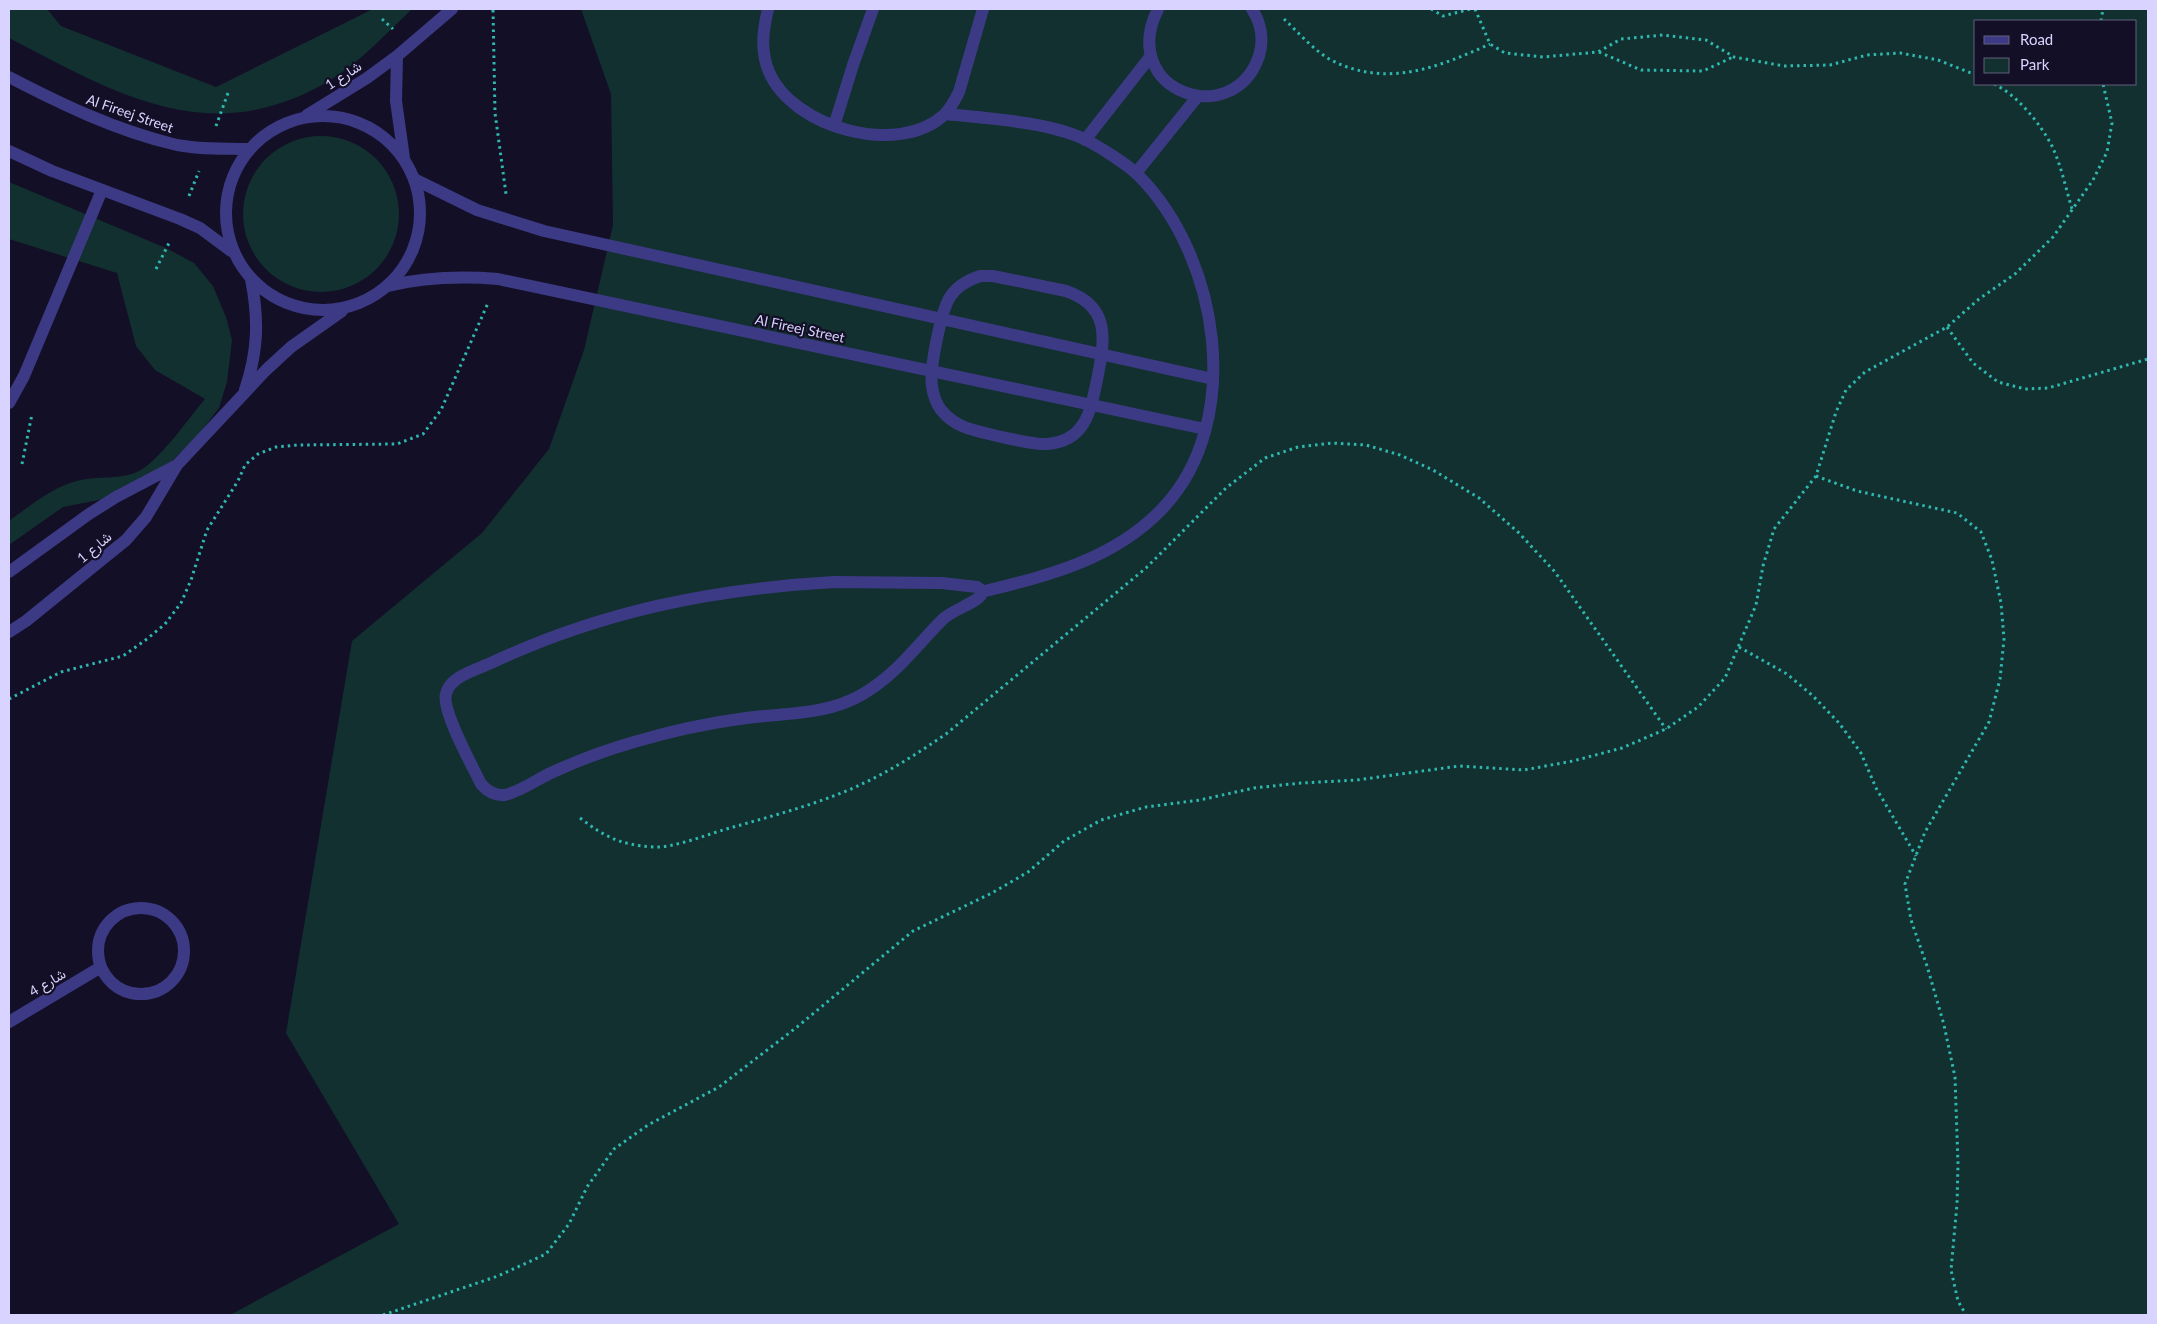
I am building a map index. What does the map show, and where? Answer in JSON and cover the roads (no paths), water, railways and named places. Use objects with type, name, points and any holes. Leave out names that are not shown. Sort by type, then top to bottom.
[{"type":"street","name":"شارع 1","points":[[303,118],[367,78],[397,56],[452,9]]},
{"type":"street","points":[[768,9],[762,41],[764,57],[769,72],[787,99],[799,108],[834,126],[877,134],[900,133],[923,127],[945,114],[959,92],[983,9]]},
{"type":"street","points":[[834,126],[873,9]]},
{"type":"street","points":[[1158,9],[1150,23],[1148,40],[1150,57],[1157,72],[1168,83],[1182,92],[1198,96],[1215,95],[1232,90],[1245,80],[1256,66],[1261,50],[1262,33],[1257,16],[1252,9]]},
{"type":"street","points":[[397,56],[396,101],[404,158]]},
{"type":"street","points":[[1086,140],[1150,57]]},
{"type":"street","name":"Al Fireej Street","points":[[9,77],[62,105],[134,132],[174,144],[250,148]]},
{"type":"street","points":[[1136,173],[1198,96]]},
{"type":"street","points":[[945,114],[1009,121],[1062,132],[1086,140],[1136,173],[1167,210],[1184,238],[1197,269],[1206,301],[1212,334],[1213,379],[1205,429],[1194,460],[1180,485],[1163,508],[1142,528],[1112,547],[1072,567],[1047,576],[981,592]]},
{"type":"street","points":[[9,151],[102,190],[180,219],[216,239],[231,251],[251,279],[266,293],[285,303],[304,309],[325,311],[346,308],[368,300],[388,286],[403,269],[414,248],[420,225],[420,202],[414,179],[404,158],[389,141],[370,128],[349,119],[326,116],[303,118],[282,125],[250,148],[234,173],[227,194],[225,217],[231,251]]},
{"type":"street","points":[[414,179],[477,210],[510,222],[544,231],[1213,379]]},
{"type":"street","points":[[9,403],[24,376],[102,190]]},
{"type":"street","points":[[980,276],[993,276],[1078,295],[1095,311],[1104,332],[1102,354],[1088,418],[1081,429],[1071,437],[1058,443],[1032,442],[962,426],[941,409],[934,397],[931,384],[931,371],[945,307],[950,296],[964,284],[980,276]]},
{"type":"street","name":"Al Fireej Street","points":[[388,286],[414,280],[442,277],[498,279],[1205,429]]},
{"type":"street","name":"شارع 1","points":[[243,395],[256,350],[258,326],[251,279]]},
{"type":"street","name":"شارع 1","points":[[9,632],[126,540],[146,517],[177,465],[266,370],[291,347],[346,308]]},
{"type":"street","name":"شارع 1","points":[[9,572],[89,514],[116,497],[177,465]]},
{"type":"street","points":[[834,582],[942,583],[977,587],[981,592],[981,595],[976,600],[958,608],[945,618],[903,664],[862,695],[812,712],[746,718],[666,732],[589,756],[505,795],[500,796],[489,792],[482,784],[447,711],[445,695],[456,679],[567,632],[619,615],[672,602],[753,588],[834,582]]},
{"type":"street","points":[[145,908],[159,911],[171,920],[180,932],[184,945],[184,959],[180,972],[171,984],[159,991],[132,994],[108,980],[101,967],[98,953],[99,938],[106,925],[117,915],[130,909],[145,908]]},
{"type":"street","name":"شارع 4","points":[[9,1022],[101,967]]}]
